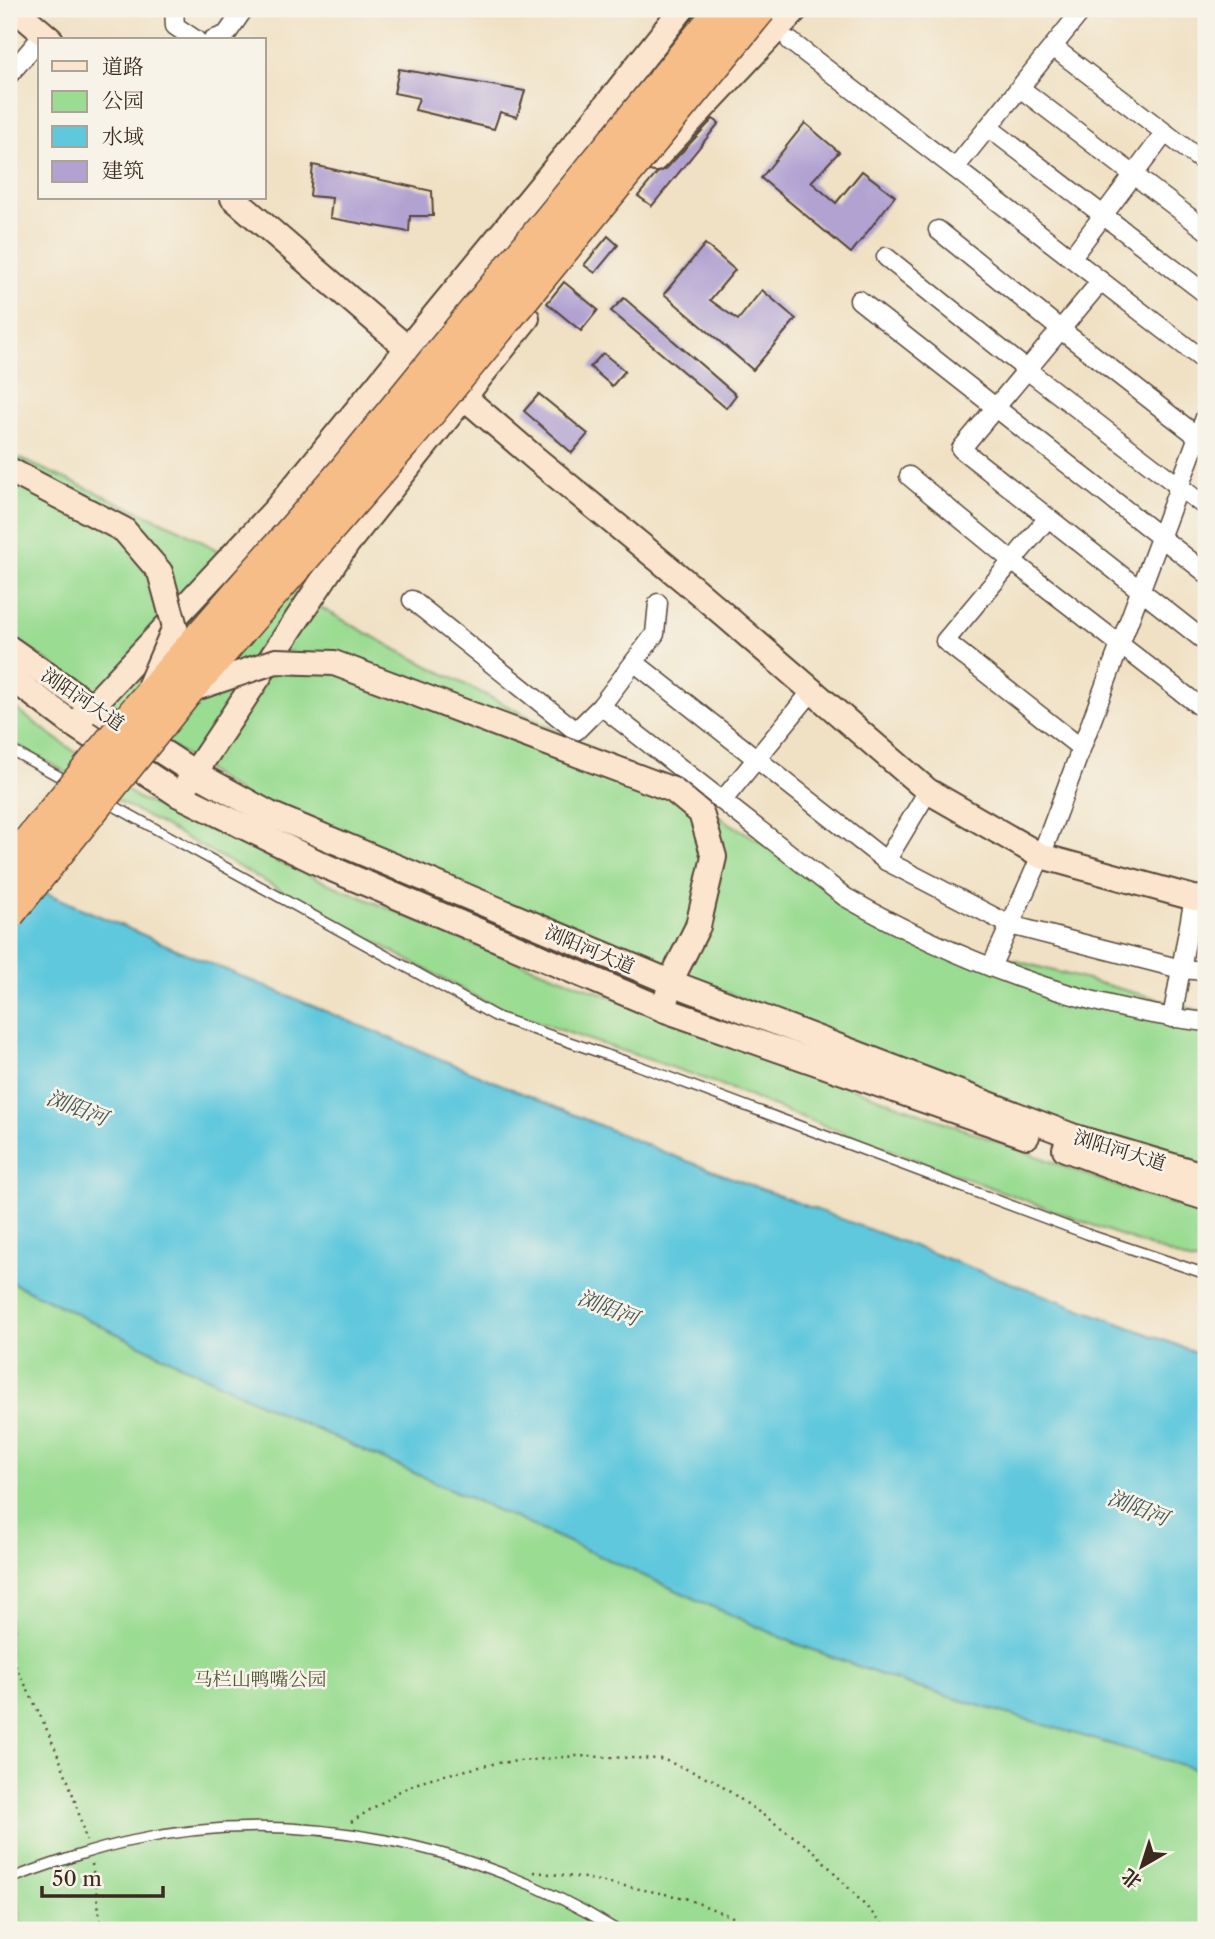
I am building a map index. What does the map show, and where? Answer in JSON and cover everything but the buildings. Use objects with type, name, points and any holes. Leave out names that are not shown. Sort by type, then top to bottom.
[{"type":"highway","points":[[9,866],[140,706],[342,474],[722,9]]},
{"type":"highway","points":[[9,913],[187,691],[414,431],[760,9]]},
{"type":"main road","points":[[15,9],[48,37]]},
{"type":"main road","points":[[74,725],[275,510],[682,9]]},
{"type":"main road","points":[[179,795],[347,544],[641,173],[796,9]]},
{"type":"main road","points":[[235,200],[928,791],[1041,856],[1200,898]]},
{"type":"main road","points":[[9,470],[124,530],[160,572],[175,627],[140,706]]},
{"type":"main road","name":"浏阳河大道","points":[[9,648],[93,707],[195,773],[270,814],[670,982],[1075,1137],[1206,1176]]},
{"type":"main road","points":[[187,691],[276,661],[334,663],[673,790],[701,813],[714,858],[698,926],[670,982],[665,1010]]},
{"type":"main road","name":"浏阳河大道","points":[[9,676],[74,725],[179,795],[256,835],[325,866],[665,1010],[1148,1181],[1206,1198]]},
{"type":"street","points":[[174,9],[175,26],[193,38]]},
{"type":"street","points":[[218,38],[226,35],[244,9]]},
{"type":"street","points":[[955,168],[1083,9]]},
{"type":"street","points":[[790,40],[1206,362]]},
{"type":"street","points":[[9,75],[38,47]]},
{"type":"street","points":[[1053,47],[1206,164]]},
{"type":"street","points":[[1020,89],[1206,230]]},
{"type":"street","points":[[988,127],[1206,294]]},
{"type":"street","points":[[1071,258],[1165,133]]},
{"type":"street","points":[[938,230],[1060,330],[1202,440]]},
{"type":"street","points":[[886,257],[1206,508]]},
{"type":"street","points":[[1101,281],[961,449],[1206,642]]},
{"type":"street","points":[[859,300],[994,409],[1206,573]]},
{"type":"street","points":[[991,967],[1041,856],[1122,645],[1179,486],[1202,440],[1206,415]]},
{"type":"street","points":[[909,476],[1012,561],[1206,710]]},
{"type":"street","points":[[1048,519],[945,641],[1081,748]]},
{"type":"street","points":[[412,600],[576,731],[601,706],[655,634],[659,603]]},
{"type":"street","points":[[634,662],[886,861],[1010,925],[1181,969],[1206,971]]},
{"type":"street","points":[[723,800],[812,691]]},
{"type":"street","points":[[601,706],[845,897],[886,920],[991,967],[1051,989],[1172,1018],[1206,1022]]},
{"type":"street","points":[[886,861],[928,791]]},
{"type":"street","points":[[1172,1018],[1181,969],[1200,898]]},
{"type":"lane","points":[[9,749],[497,1017],[642,1067],[1087,1234],[1206,1274]]},
{"type":"lane","points":[[9,1879],[131,1841],[215,1828],[287,1828],[415,1847],[482,1866],[577,1906],[617,1930]]},
{"type":"path","points":[[9,1653],[55,1751],[81,1819],[96,1883],[102,1930]]},
{"type":"path","points":[[334,1833],[398,1792],[427,1779],[497,1763],[576,1756],[662,1759],[713,1780],[813,1850],[888,1930]]},
{"type":"path","points":[[533,1872],[584,1878],[685,1898],[765,1930]]},
{"type":"green space","points":[[9,454],[179,529],[401,652],[673,790],[917,934],[1206,1012],[1206,1170],[1149,1158],[270,814],[9,635]]},
{"type":"green space","points":[[9,704],[138,798],[325,882],[493,952],[839,1083],[1136,1193],[1206,1214],[1206,1264],[1189,1261],[704,1079],[481,1000],[9,741]]},
{"type":"green space","name":"马栏山鸭嘴公园","points":[[9,1281],[278,1412],[794,1643],[909,1685],[1206,1772],[1206,1930],[20,1930],[9,1855]]},
{"type":"water","name":"浏阳河","points":[[9,877],[671,1155],[1206,1356],[1206,1772],[909,1685],[794,1643],[278,1412],[9,1281]]}]
